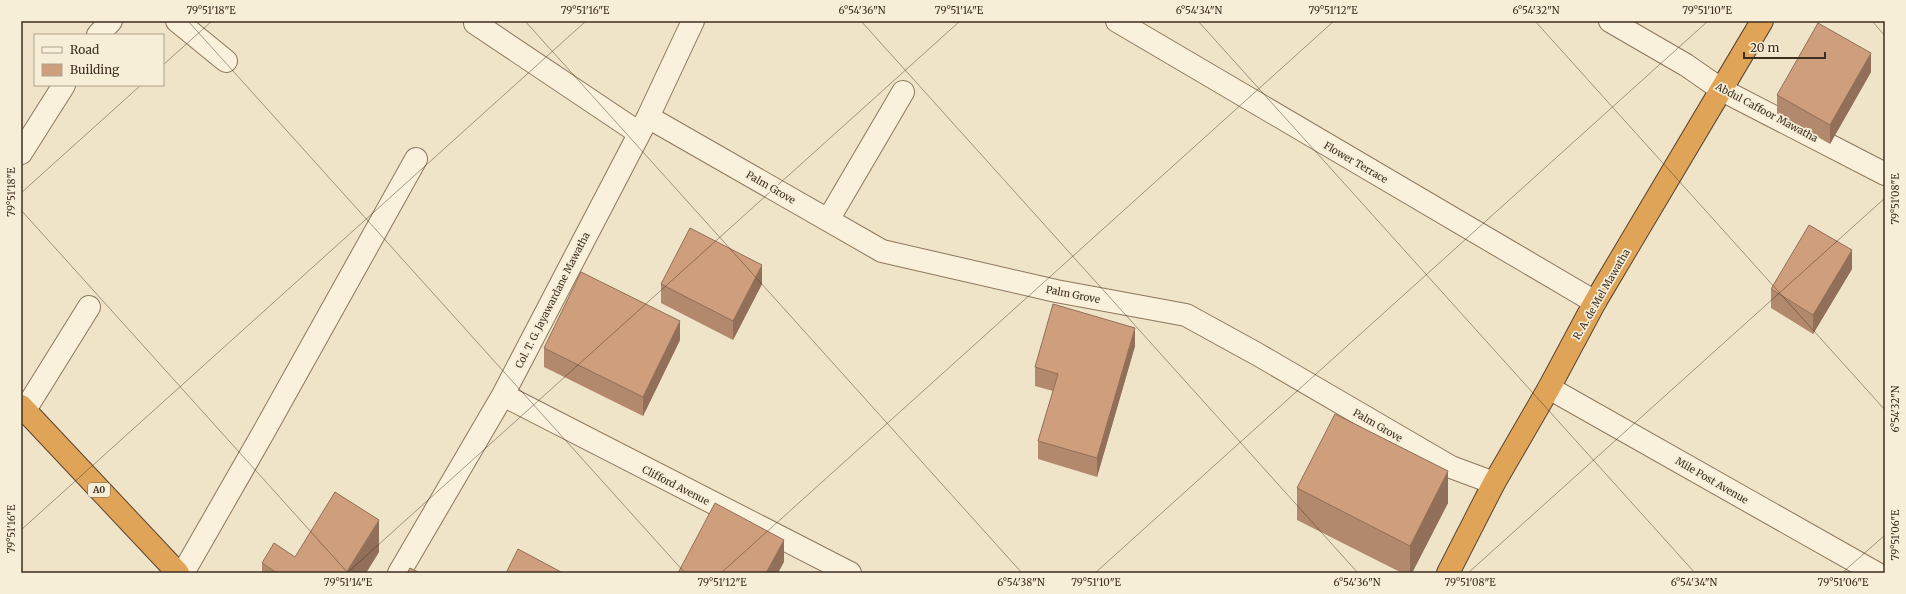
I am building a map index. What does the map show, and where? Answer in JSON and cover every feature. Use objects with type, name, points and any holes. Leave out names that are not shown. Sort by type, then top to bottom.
[{"type":"highway","name":"R. A. de Mel Mawatha","points":[[1448,573],[1494,483],[1549,388],[1595,302],[1762,21]]},
{"type":"highway","name":"A0","points":[[23,408],[178,573]]},
{"type":"street","points":[[99,34],[111,21]]},
{"type":"street","points":[[177,21],[226,61]]},
{"type":"street","name":"Col. T. G. Jayawardane Mawatha","points":[[399,573],[503,395],[644,125],[693,21]]},
{"type":"street","name":"Flower Terrace","points":[[1117,21],[1595,302]]},
{"type":"street","name":"Abdul Caffoor Mawatha","points":[[1610,21],[1686,65],[1722,90],[1885,174]]},
{"type":"street","name":"Palm Grove","points":[[475,23],[644,125],[828,220],[882,251],[1056,291],[1186,315],[1257,354],[1451,467],[1494,483]]},
{"type":"street","points":[[21,153],[63,86]]},
{"type":"street","points":[[828,220],[903,92]]},
{"type":"street","points":[[183,573],[416,159]]},
{"type":"street","points":[[23,408],[89,308]]},
{"type":"street","name":"Mile Post Avenue","points":[[1549,388],[1876,573]]},
{"type":"street","name":"Clifford Avenue","points":[[503,395],[850,573]]},
{"type":"building","points":[[1818,23],[1871,53],[1830,125],[1777,95]]},
{"type":"building","points":[[1809,225],[1852,250],[1813,315],[1771,289]]},
{"type":"building","points":[[690,228],[762,265],[733,321],[661,284]]},
{"type":"building","points":[[581,272],[680,321],[643,397],[544,348]]},
{"type":"building","points":[[1053,304],[1135,328],[1097,458],[1038,441],[1058,374],[1035,367]]},
{"type":"building","points":[[1335,414],[1448,471],[1410,546],[1297,488]]},
{"type":"building","points":[[335,492],[379,520],[346,573],[277,573],[262,563],[274,543],[295,557]]},
{"type":"building","points":[[715,503],[784,540],[766,573],[678,573]]},
{"type":"building","points":[[518,549],[563,573],[506,573]]},
{"type":"building","points":[[410,568],[420,573],[407,573]]}]
